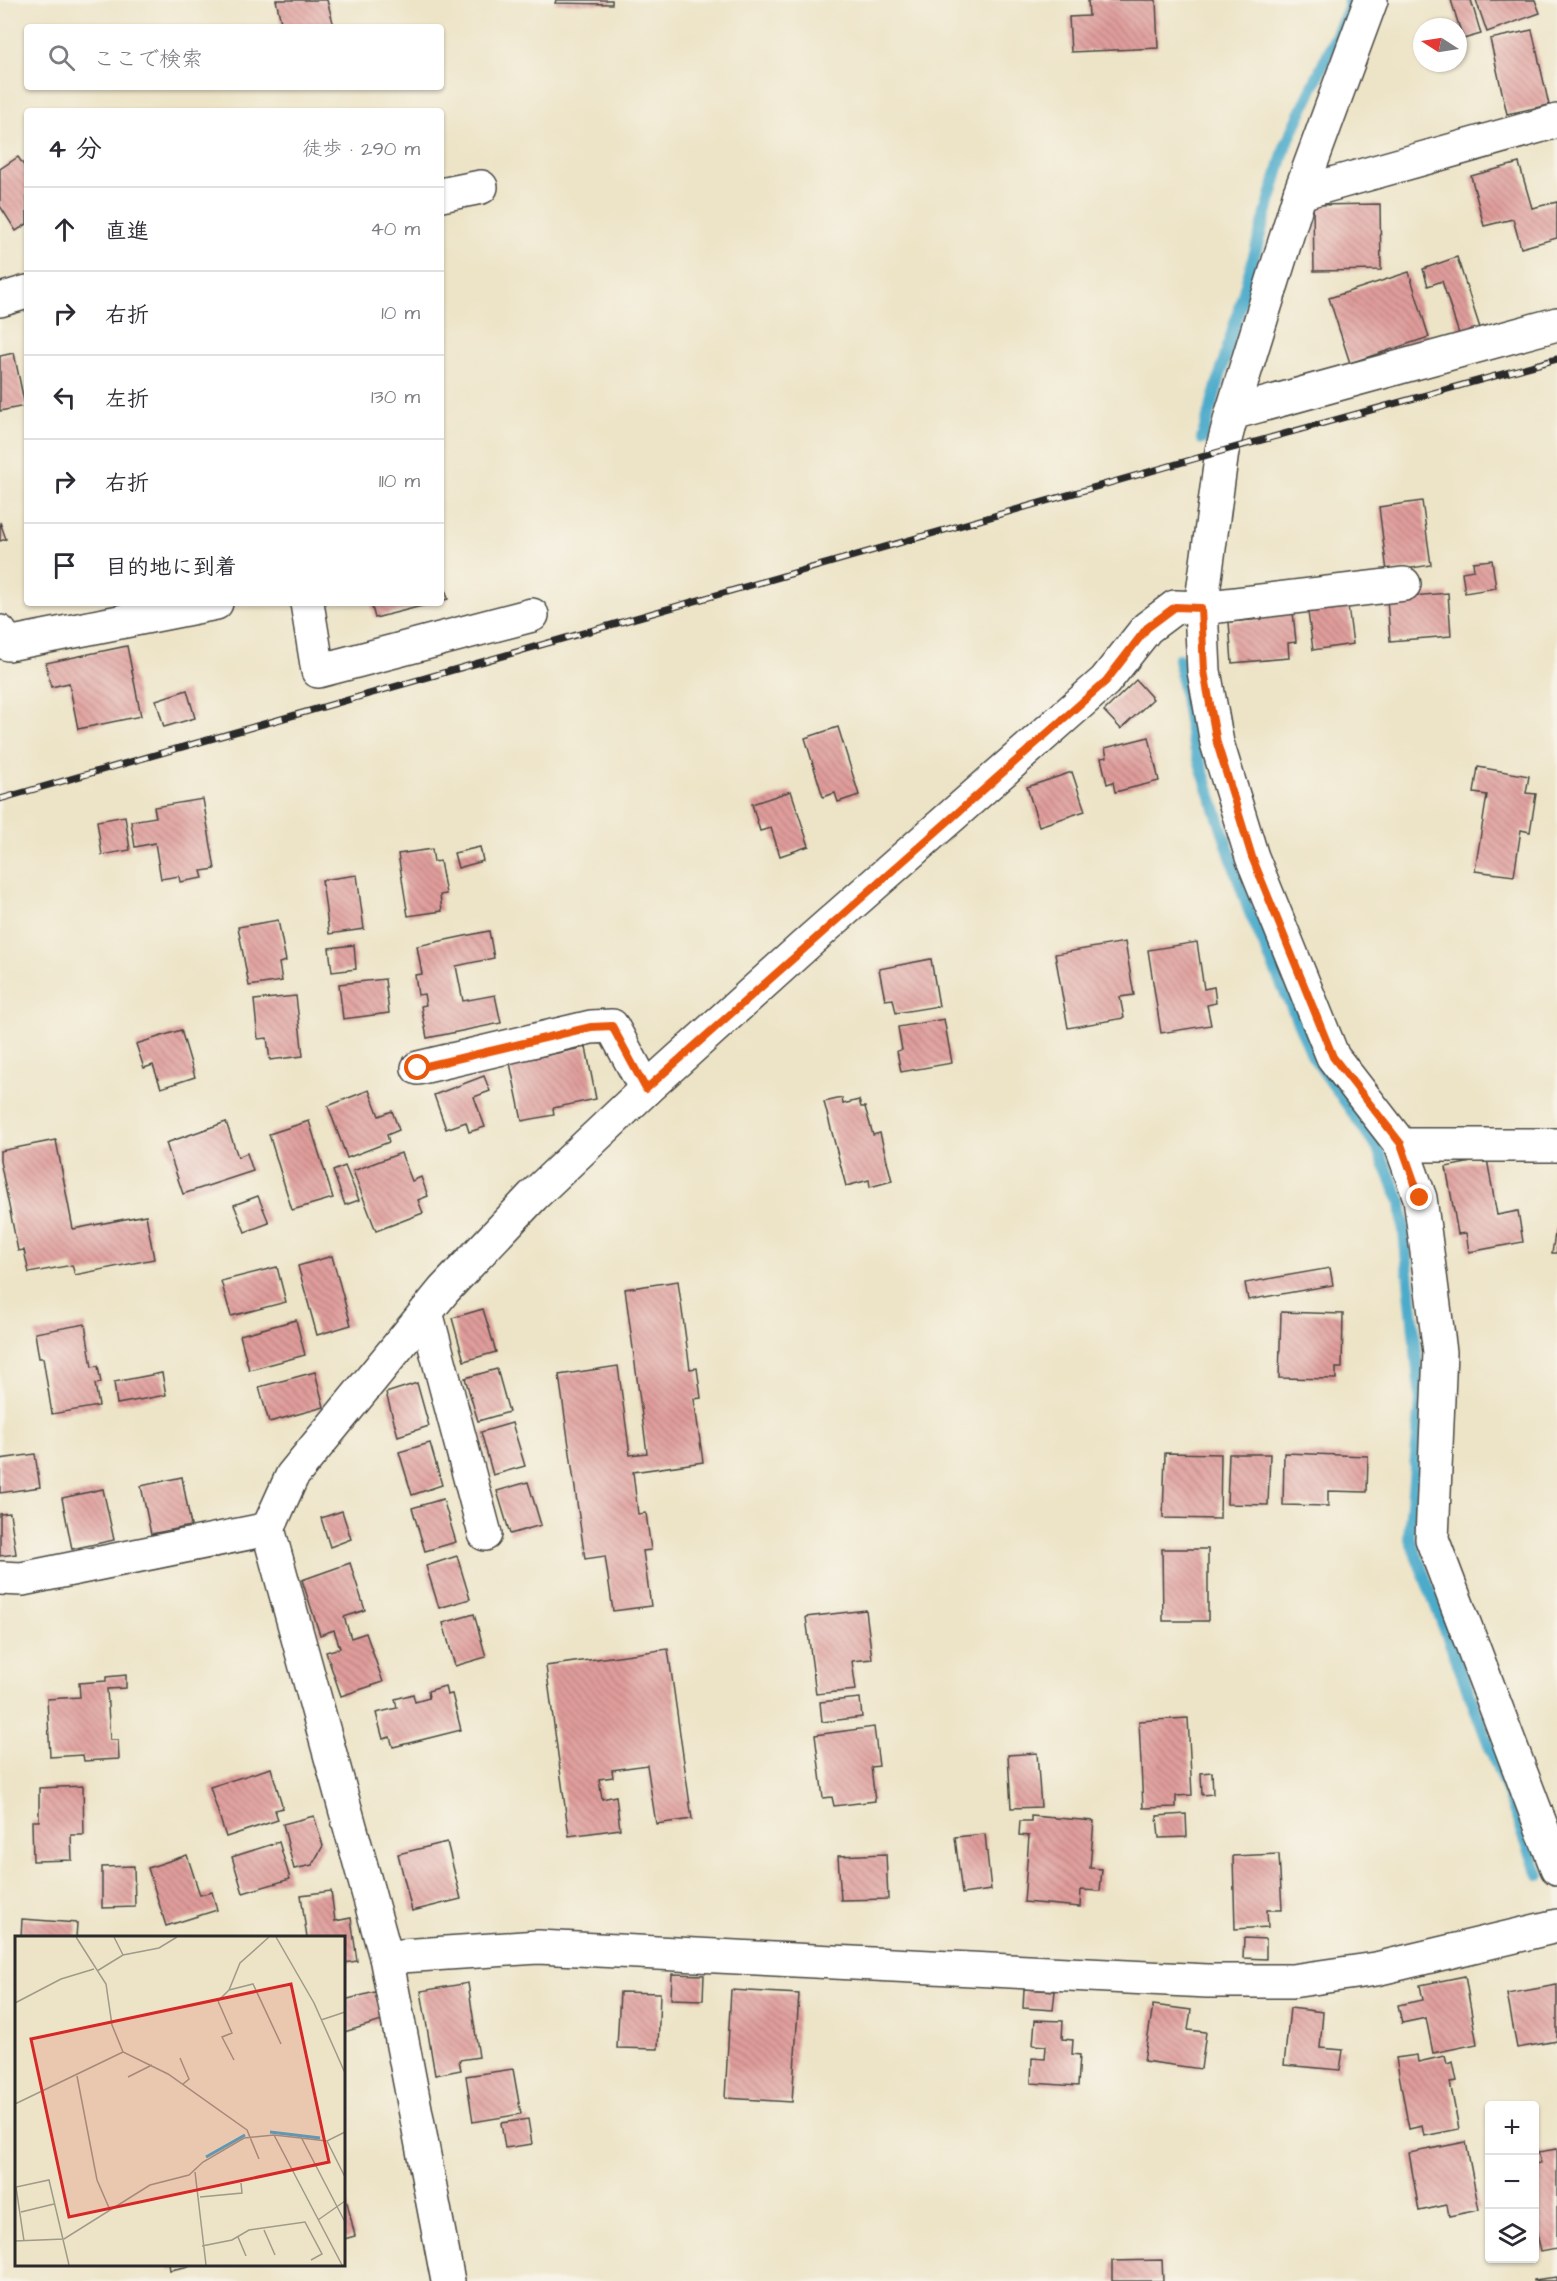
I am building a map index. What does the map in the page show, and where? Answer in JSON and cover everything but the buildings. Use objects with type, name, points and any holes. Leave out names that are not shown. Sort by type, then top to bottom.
[{"type":"street","points":[[1371,0],[1300,193],[1222,451],[1201,608],[1204,671],[1217,743],[1252,857],[1333,1057],[1401,1144],[1420,1198],[1440,1352],[1432,1539],[1557,1868]]},
{"type":"street","points":[[1300,193],[1557,121]]},
{"type":"street","points":[[444,194],[481,187]]},
{"type":"street","points":[[0,300],[24,293]]},
{"type":"street","points":[[1232,414],[1557,324]]},
{"type":"street","points":[[448,2281],[386,1957],[268,1529],[292,1476],[444,1290],[533,1196],[646,1089],[803,947],[1106,681],[1147,628],[1175,607],[1201,608],[1404,584]]},
{"type":"street","points":[[0,632],[8,644],[201,606]]},
{"type":"street","points":[[307,606],[318,671],[532,615]]},
{"type":"street","points":[[418,1068],[591,1027],[612,1026],[646,1089]]},
{"type":"street","points":[[1401,1144],[1557,1146]]},
{"type":"street","points":[[426,1312],[485,1534]]},
{"type":"street","points":[[0,1578],[22,1579],[268,1529]]},
{"type":"street","points":[[386,1957],[537,1947],[1207,1981],[1292,1981],[1376,1969],[1557,1926]]},
{"type":"waterway","points":[[1202,439],[1285,147],[1349,8],[1349,0]]},
{"type":"waterway","points":[[1179,659],[1192,739],[1248,908],[1313,1056],[1377,1147],[1401,1202],[1421,1401],[1409,1536],[1539,1875]]},
{"type":"railway","points":[[0,799],[1222,451],[1557,359]]},
{"type":"route","points":[[418,1068],[591,1027],[612,1026],[646,1089],[812,939],[1106,681],[1147,628],[1175,607],[1201,608],[1204,671],[1217,743],[1252,857],[1333,1057],[1401,1144],[1420,1198]]}]
